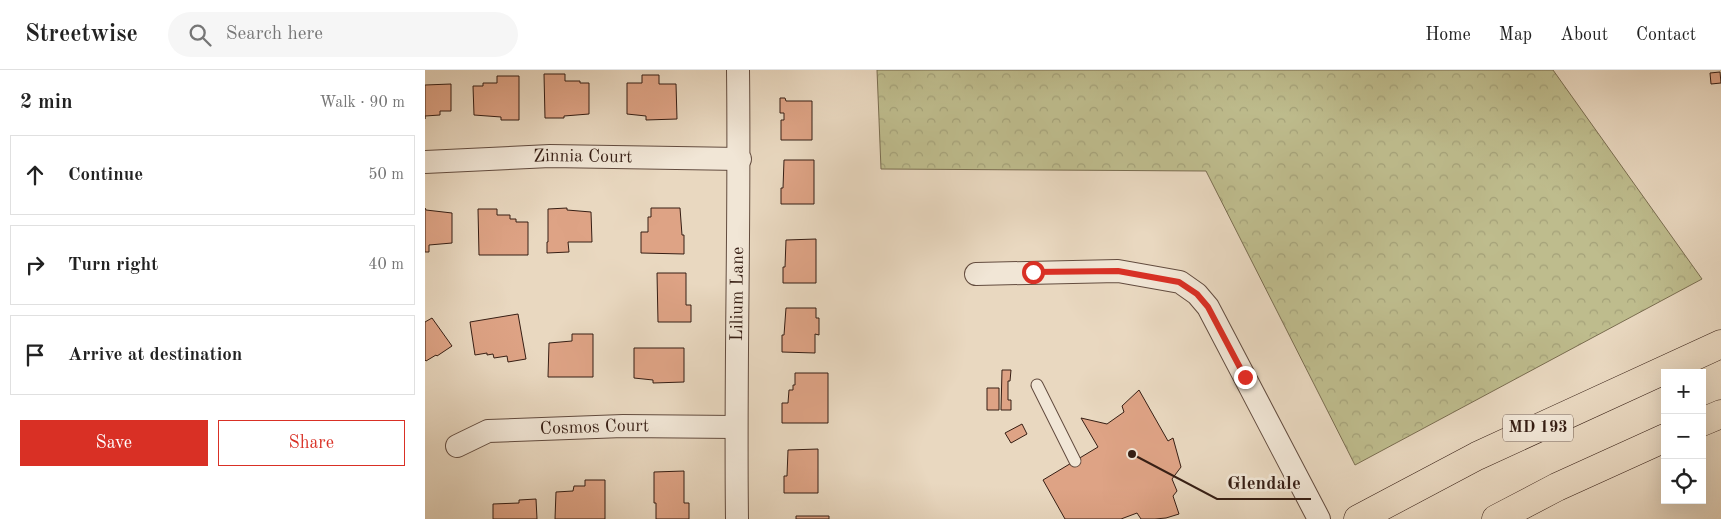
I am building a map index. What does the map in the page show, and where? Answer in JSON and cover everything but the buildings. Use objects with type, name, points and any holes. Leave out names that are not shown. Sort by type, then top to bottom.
[{"type":"main road","name":"MD 193","points":[[1358,519],[1477,456],[1721,344]]},
{"type":"main road","points":[[1706,420],[1721,414]]},
{"type":"main road","points":[[1496,519],[1557,487],[1661,440]]},
{"type":"street","name":"Lilium Lane","points":[[737,519],[738,70]]},
{"type":"street","name":"Zinnia Court","points":[[425,162],[550,156],[739,159]]},
{"type":"street","points":[[976,274],[1118,271],[1179,282],[1197,294],[1208,307],[1319,519]]},
{"type":"street","name":"Cosmos Court","points":[[457,446],[488,431],[623,426],[736,428]]},
{"type":"lane","points":[[1037,385],[1075,461]]},
{"type":"green space","points":[[877,70],[1553,70],[1702,279],[1355,465],[1206,171],[881,169]]},
{"type":"place","name":"Glendale","points":[[1132,454]]},
{"type":"route","points":[[1033,272],[1118,271],[1160,277],[1179,282],[1197,294],[1208,307],[1245,377]]}]
